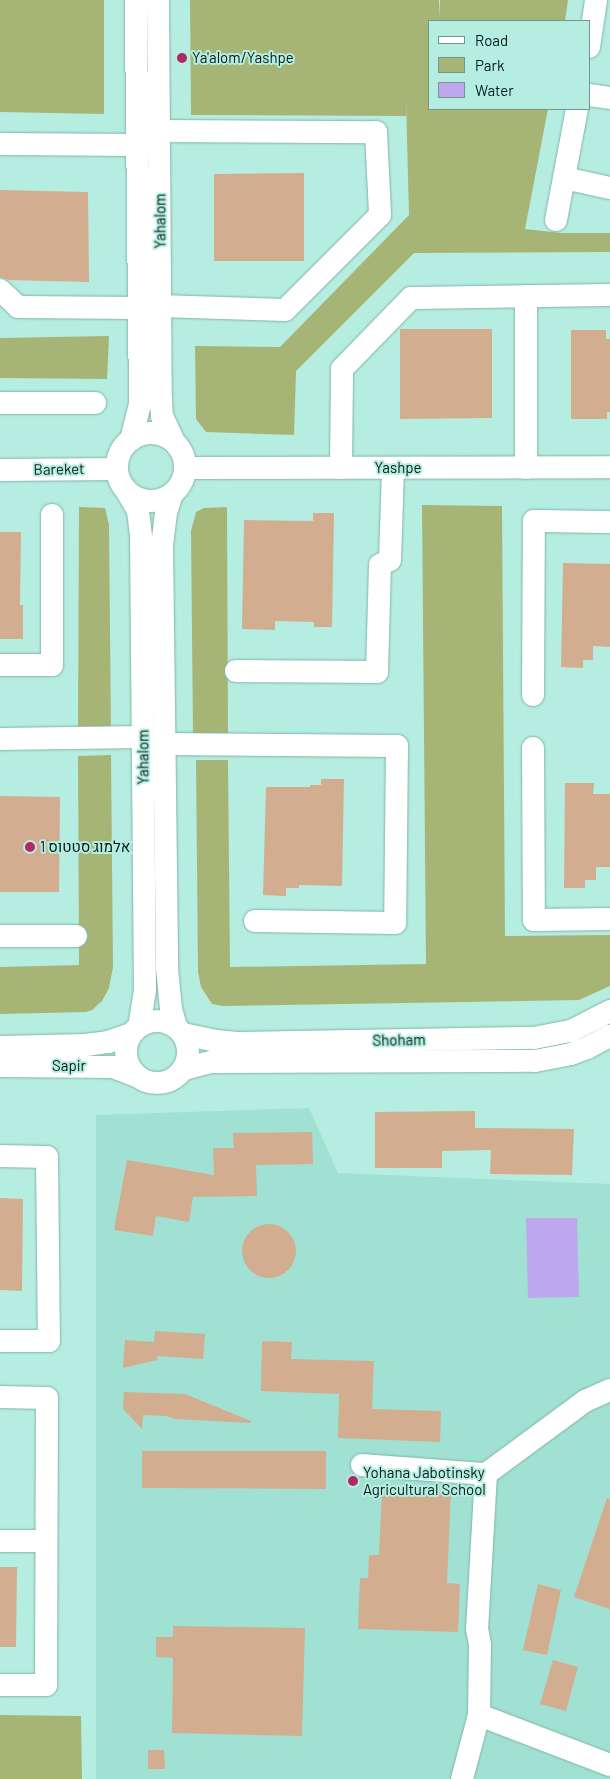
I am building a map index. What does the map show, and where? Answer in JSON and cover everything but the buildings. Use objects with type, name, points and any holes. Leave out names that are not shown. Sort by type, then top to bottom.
[{"type":"street","name":"Yahalom","points":[[136,0],[138,145],[150,307],[162,416],[173,440]]},
{"type":"street","name":"Yahalom","points":[[131,440],[140,405],[150,307],[159,131],[158,0]]},
{"type":"street","points":[[590,40],[596,0]]},
{"type":"street","points":[[590,95],[610,98]]},
{"type":"street","points":[[556,220],[577,110]]},
{"type":"street","points":[[0,290],[18,307],[285,310],[380,215],[376,132],[159,131]]},
{"type":"street","points":[[0,144],[138,145]]},
{"type":"street","points":[[564,178],[610,188]]},
{"type":"street","points":[[340,468],[342,369],[411,298],[610,295]]},
{"type":"street","points":[[526,296],[526,468]]},
{"type":"street","points":[[0,403],[94,403]]},
{"type":"street","points":[[152,433],[163,435],[173,440],[181,449],[186,468],[183,479],[172,494],[153,501],[143,500],[126,490],[117,469],[120,454],[131,440],[140,435],[152,433]]},
{"type":"street","name":"Yashpe","points":[[186,468],[610,467]]},
{"type":"street","points":[[236,671],[377,672],[380,565],[390,560],[393,468]]},
{"type":"street","name":"Bareket","points":[[0,470],[117,469]]},
{"type":"street","name":"Yahalom","points":[[126,490],[138,511],[141,523],[145,990],[135,1030]]},
{"type":"street","name":"Yahalom","points":[[172,494],[166,513],[162,544],[167,968],[171,1009],[179,1030]]},
{"type":"street","points":[[0,665],[52,665],[52,515]]},
{"type":"street","points":[[532,695],[534,521],[610,522]]},
{"type":"street","points":[[0,739],[143,737]]},
{"type":"street","points":[[165,744],[397,746],[395,923],[255,922]]},
{"type":"street","points":[[532,748],[534,920],[610,919]]},
{"type":"street","points":[[0,936],[76,936]]},
{"type":"street","name":"Shoham","points":[[179,1030],[209,1040],[240,1043],[534,1038],[571,1031],[588,1024],[610,1011]]},
{"type":"street","points":[[157,1020],[167,1022],[179,1030],[188,1043],[189,1054],[184,1068],[174,1079],[154,1084],[136,1076],[126,1060],[125,1051],[135,1030],[157,1020]]},
{"type":"street","name":"Sapir","points":[[0,1047],[86,1045],[108,1042],[135,1030]]},
{"type":"street","name":"Shoham","points":[[184,1068],[211,1062],[536,1061],[587,1048],[610,1036]]},
{"type":"street","name":"Sapir","points":[[0,1066],[113,1067],[136,1076]]},
{"type":"street","points":[[0,1156],[47,1157],[49,1341],[0,1341]]},
{"type":"street","points":[[362,1465],[486,1474],[585,1401],[610,1390]]},
{"type":"street","points":[[0,1397],[47,1398],[46,1685],[0,1685]]},
{"type":"street","points":[[462,1779],[478,1714],[480,1645],[477,1629],[486,1474]]},
{"type":"street","points":[[0,1540],[46,1541]]},
{"type":"street","points":[[478,1714],[610,1765]]},
{"type":"shaded area","name":"Yohana Jabotinsky Agricultural School","points":[[309,1108],[338,1173],[610,1184],[610,1779],[96,1779],[96,1115]]},
{"type":"green space","points":[[0,0],[104,0],[104,114],[0,112]]},
{"type":"green space","points":[[190,0],[439,0],[440,19],[440,0],[568,0],[565,20],[428,20],[428,110],[548,110],[525,229],[561,233],[610,233],[610,252],[414,253],[296,371],[294,435],[206,432],[196,419],[195,346],[280,347],[409,215],[406,100],[406,116],[191,115]]},
{"type":"green space","points":[[109,336],[107,379],[0,378],[0,338]]},
{"type":"green space","points":[[422,505],[502,506],[505,936],[610,935],[610,986],[579,1000],[223,1006],[212,1004],[201,987],[198,972],[196,760],[228,760],[230,967],[426,964]]},
{"type":"green space","points":[[79,507],[105,508],[109,525],[111,731],[78,732]]},
{"type":"green space","points":[[227,507],[228,734],[193,734],[191,531],[196,512],[204,508]]},
{"type":"green space","points":[[111,755],[113,967],[109,988],[102,1001],[92,1010],[86,1012],[0,1014],[0,967],[79,965],[78,756]]},
{"type":"green space","points":[[0,1715],[81,1716],[82,1779],[0,1779]]},
{"type":"water","points":[[526,1218],[577,1218],[579,1297],[528,1298]]},
{"type":"place","name":"Ya'alom/Yashpe","points":[[182,58]]},
{"type":"place","name":"אלמוג סטטוס 1","points":[[30,847]]},
{"type":"place","name":"Yohana Jabotinsky Agricultural School","points":[[353,1481]]}]
